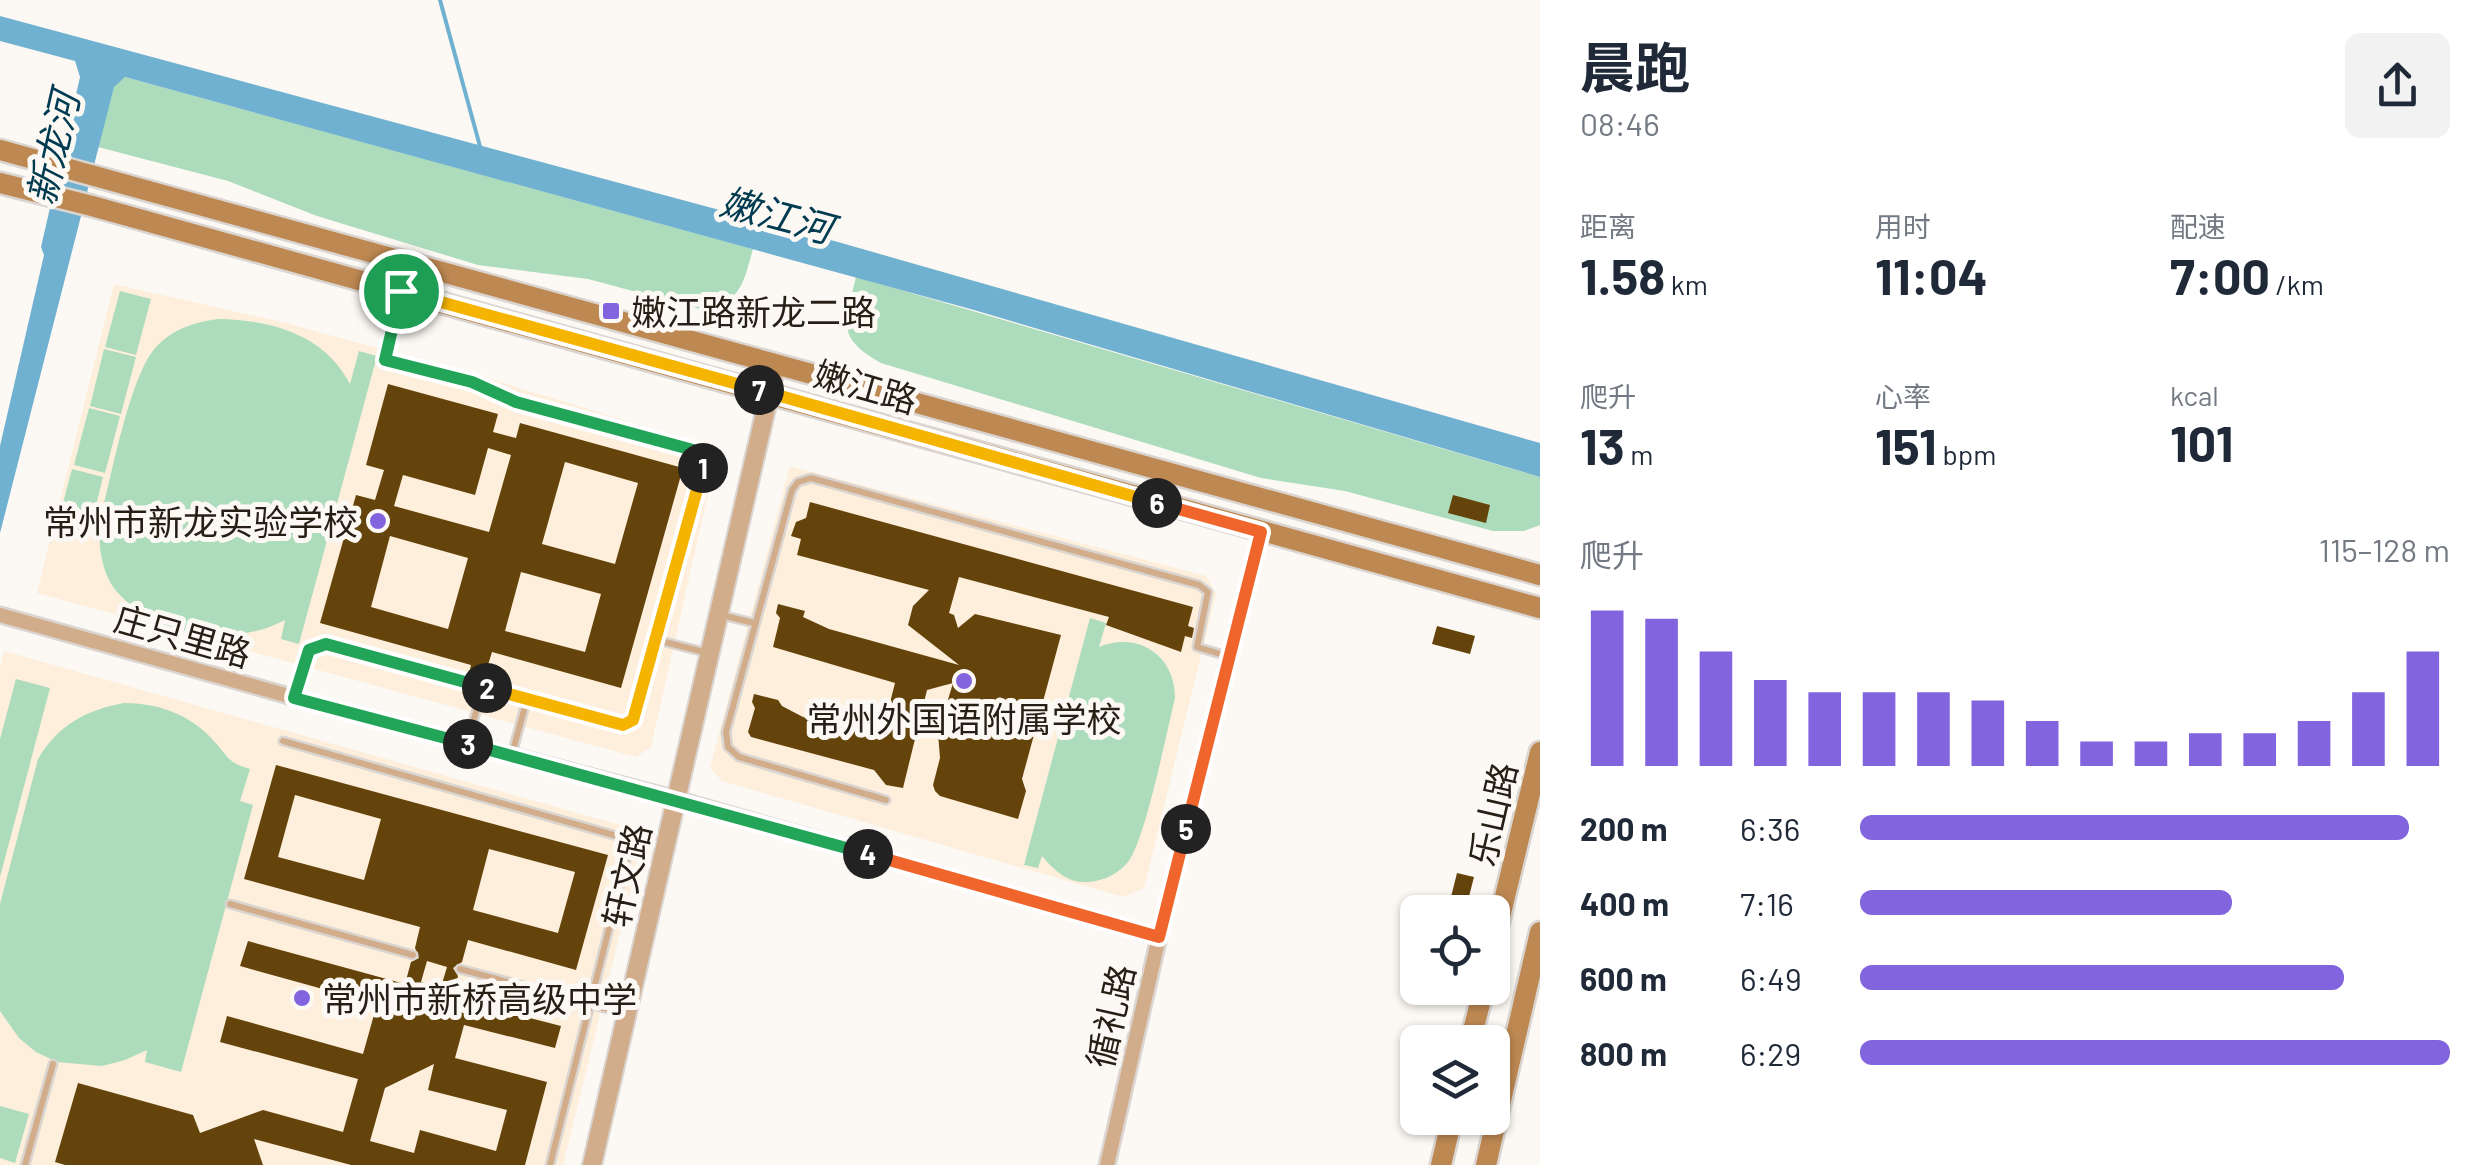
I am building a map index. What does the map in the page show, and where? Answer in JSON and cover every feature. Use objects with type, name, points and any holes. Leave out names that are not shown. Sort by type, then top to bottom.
[{"type":"main road","name":"嫩江路","points":[[4,152],[1540,574]]},
{"type":"main road","name":"嫩江路","points":[[0,185],[92,206],[1540,608]]},
{"type":"main road","name":"乐山路","points":[[1505,895],[1540,752]]},
{"type":"main road","points":[[1486,1165],[1540,932]]},
{"type":"main road","points":[[1441,1165],[1448,1135]]},
{"type":"street","points":[[0,185],[4,152]]},
{"type":"street","name":"轩文路","points":[[592,1165],[776,365]]},
{"type":"street","name":"循礼路","points":[[1107,1165],[1159,937],[1261,532]]},
{"type":"street","name":"庄只里路","points":[[0,615],[676,799],[1159,937]]},
{"type":"lane","points":[[294,698],[309,650],[326,644],[623,725],[633,720],[703,472],[703,462],[693,450],[516,402],[472,382],[385,360],[401,291]]},
{"type":"lane","points":[[886,800],[739,756],[728,747],[726,732],[754,623],[792,490],[798,482],[810,478],[1199,584],[1208,592],[1208,602],[1197,647],[1229,656]]},
{"type":"lane","points":[[718,614],[754,623]]},
{"type":"lane","points":[[657,640],[709,653]]},
{"type":"lane","points":[[467,744],[483,687]]},
{"type":"lane","points":[[512,756],[527,699]]},
{"type":"lane","points":[[283,742],[624,838],[628,848],[550,1165]]},
{"type":"lane","points":[[230,904],[413,956]]},
{"type":"lane","points":[[460,969],[628,1014]]},
{"type":"lane","points":[[24,1165],[53,1064]]},
{"type":"shaded area","name":"常州市新龙实验学校","points":[[114,284],[286,323],[497,381],[718,449],[651,747],[636,757],[37,593]]},
{"type":"shaded area","name":"常州外国语附属学校","points":[[790,466],[1206,576],[1216,594],[1144,888],[1123,897],[722,781],[710,768]]},
{"type":"shaded area","name":"常州市新桥高级中学","points":[[4,651],[645,832],[563,1165],[0,1165],[0,667]]},
{"type":"green space","points":[[125,77],[753,249],[732,297],[700,309],[588,279],[478,265],[317,216],[228,181],[98,147],[114,86]]},
{"type":"green space","points":[[856,277],[1540,477],[1540,525],[1524,531],[1493,531],[1345,491],[1261,478],[881,363],[856,345],[847,328]]},
{"type":"green space","points":[[120,291],[151,299],[136,355],[105,347]]},
{"type":"green space","points":[[219,319],[277,327],[312,342],[339,367],[350,384],[359,351],[377,356],[299,644],[281,639],[285,620],[244,634],[221,635],[176,629],[155,620],[119,594],[102,559],[100,520],[130,402],[147,360],[157,346],[178,330]]},
{"type":"green space","points":[[104,349],[136,357],[121,414],[90,406]]},
{"type":"green space","points":[[89,408],[120,416],[105,473],[74,465]]},
{"type":"green space","points":[[72,469],[103,477],[89,534],[57,526]]},
{"type":"green space","points":[[1090,618],[1106,623],[1099,647],[1128,642],[1141,645],[1162,659],[1169,670],[1175,698],[1135,850],[1114,874],[1080,882],[1056,871],[1042,856],[1038,868],[1024,865]]},
{"type":"green space","points":[[16,679],[50,688],[0,877],[0,739]]},
{"type":"green space","points":[[124,703],[149,705],[183,717],[204,731],[232,761],[250,769],[240,801],[253,805],[181,1072],[145,1062],[147,1050],[102,1066],[57,1062],[19,1038],[0,1011],[0,904],[38,759],[74,721]]},
{"type":"green space","points":[[0,1106],[29,1114],[15,1163],[0,1158]]},
{"type":"water","points":[[0,16],[838,242],[1540,443],[1540,477],[974,310],[125,77],[114,87],[0,533],[0,446],[80,77],[75,61],[0,41]]},
{"type":"building","points":[[388,384],[498,414],[493,432],[516,438],[520,423],[683,468],[621,688],[492,652],[484,678],[469,674],[471,665],[320,623],[356,495],[375,500],[384,470],[366,465]],"holes":[[[488,448],[511,455],[489,532],[394,506],[403,475],[475,495]],[[565,462],[638,483],[615,564],[542,544]],[[390,536],[468,558],[448,629],[371,607]],[[521,572],[601,594],[585,652],[505,631]]]},
{"type":"building","points":[[1453,495],[1490,505],[1486,523],[1448,513]]},
{"type":"building","points":[[810,502],[1193,607],[1188,626],[1194,628],[1192,638],[1185,636],[1181,652],[1106,625],[1109,617],[959,577],[949,613],[954,615],[958,628],[975,614],[1061,635],[1022,779],[1026,791],[1018,819],[940,796],[935,791],[940,758],[938,733],[953,683],[927,690],[903,788],[886,785],[874,770],[751,737],[748,732],[755,708],[754,694],[778,700],[803,717],[881,738],[895,683],[773,647],[780,618],[776,613],[778,604],[805,611],[803,617],[829,629],[959,665],[908,625],[913,606],[929,590],[797,555],[801,539],[791,536],[796,522],[806,518]]},
{"type":"building","points":[[1437,626],[1475,636],[1470,654],[1432,644]]},
{"type":"building","points":[[276,765],[608,855],[576,970],[468,940],[462,962],[453,968],[458,976],[452,998],[561,1026],[555,1048],[464,1025],[455,1058],[547,1082],[525,1165],[351,1165],[254,1139],[263,1165],[55,1162],[78,1083],[193,1115],[200,1133],[263,1110],[343,1132],[358,1079],[220,1042],[227,1016],[363,1054],[377,1004],[240,966],[248,941],[405,984],[411,962],[419,958],[415,948],[420,927],[244,879]],"holes":[[[295,795],[381,819],[364,880],[278,857]],[[489,849],[575,872],[558,933],[473,910]],[[427,961],[447,967],[441,987],[421,982]],[[434,1064],[428,1090],[507,1110],[496,1151],[420,1130],[414,1153],[370,1141],[385,1088]]]},
{"type":"building","points":[[1457,873],[1474,877],[1469,895],[1452,895]]},
{"type":"waterway","points":[[440,0],[481,150]]},
{"type":"place","name":"嫩江路新龙二路","points":[[611,311]]},
{"type":"place","name":"常州市新龙实验学校","points":[[378,521]]},
{"type":"place","name":"常州外国语附属学校","points":[[964,681]]},
{"type":"place","name":"常州市新桥高级中学","points":[[302,998]]},
{"type":"route","points":[[401,291],[1261,532],[1159,937],[676,799],[294,698],[309,650],[326,644],[623,725],[633,720],[703,472],[703,462],[693,450],[516,402],[472,382],[385,360],[401,291]]},
{"type":"water label","name":"新龙河","points":[[52,148]]},
{"type":"water label","name":"嫩江河","points":[[777,214]]}]
